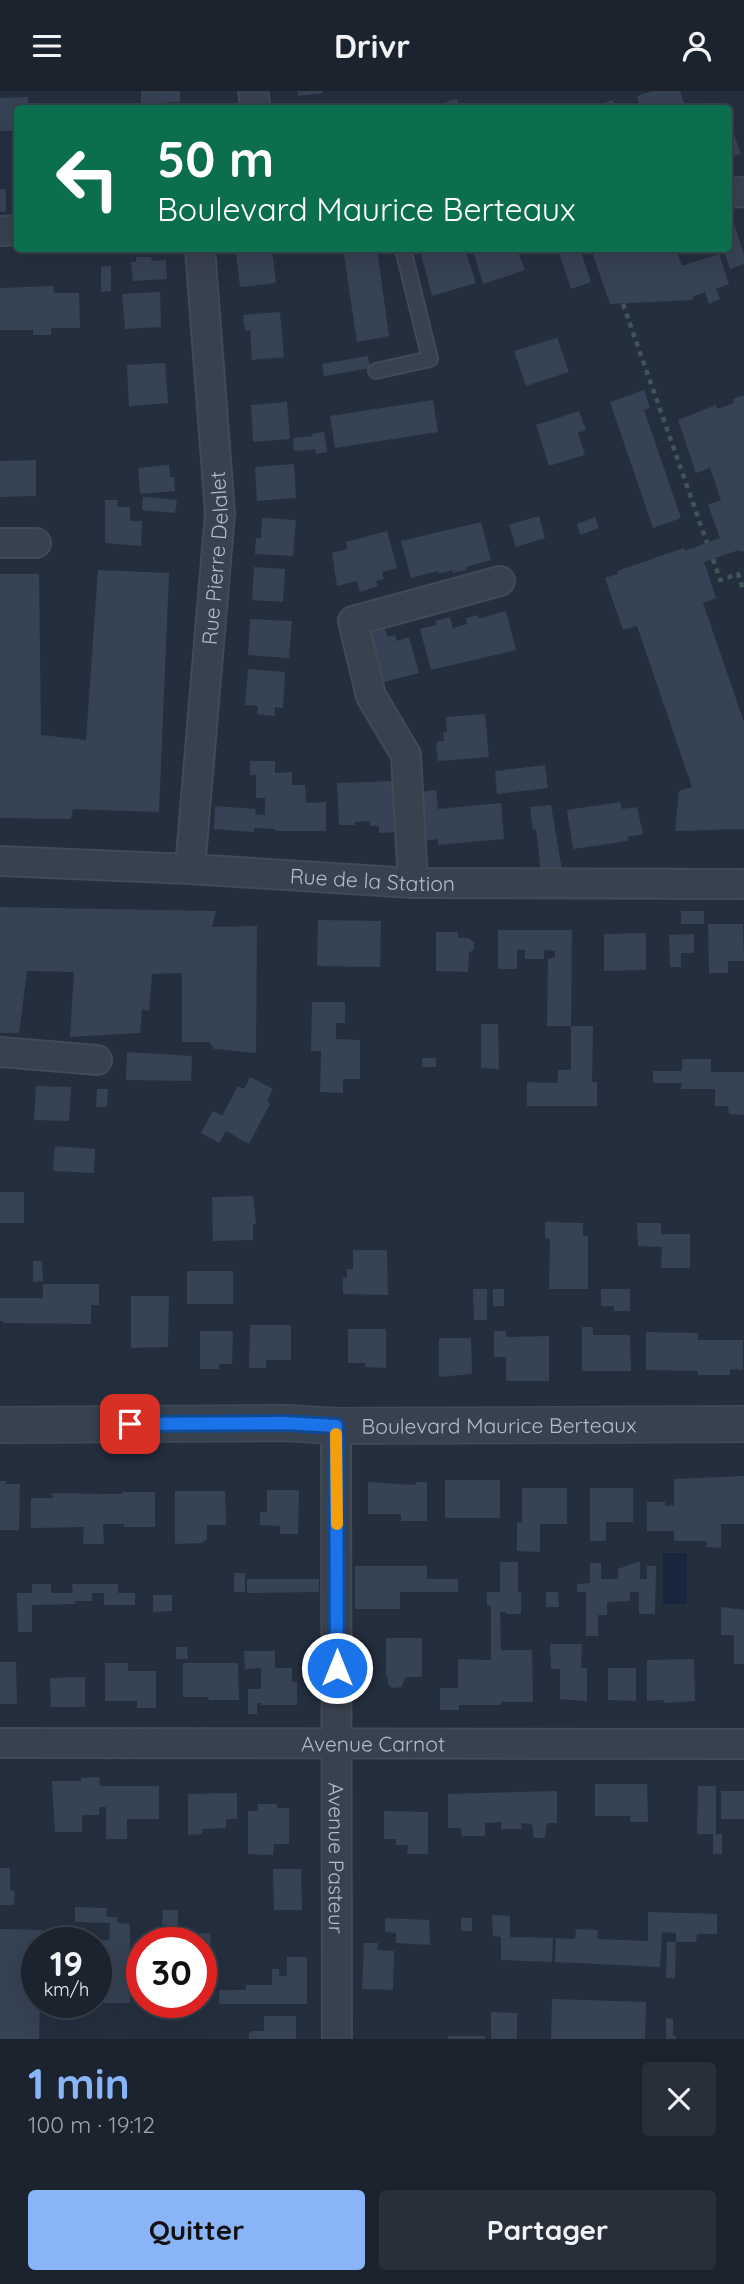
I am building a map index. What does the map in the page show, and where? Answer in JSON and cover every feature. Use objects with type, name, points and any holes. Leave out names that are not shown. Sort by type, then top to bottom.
[{"type":"street","name":"Rue Pierre Delalet","points":[[190,869],[220,513],[200,252]]},
{"type":"street","points":[[0,543],[36,543]]},
{"type":"street","points":[[414,883],[407,755],[371,697],[353,621],[500,581]]},
{"type":"street","name":"Rue de la Station","points":[[0,861],[414,883],[744,884]]},
{"type":"street","points":[[0,1052],[97,1060]]},
{"type":"street","name":"Boulevard Maurice Berteaux","points":[[0,1425],[744,1425]]},
{"type":"street","name":"Avenue Pasteur","points":[[336,1426],[337,2039]]},
{"type":"street","name":"Avenue Carnot","points":[[0,1743],[744,1744]]},
{"type":"lane","points":[[376,371],[430,359],[404,252]]},
{"type":"path","points":[[623,304],[707,543]]},
{"type":"path","points":[[713,559],[720,580],[738,574],[744,592]]},
{"type":"water","points":[[663,1553],[687,1553],[687,1604],[663,1604]]},
{"type":"building","points":[[141,91],[180,91],[180,102],[141,104]]},
{"type":"building","points":[[298,91],[323,91],[323,93],[298,96]]},
{"type":"building","points":[[653,91],[680,91],[685,105],[640,105],[637,96]]},
{"type":"building","points":[[28,97],[28,105],[14,105],[14,131],[0,131],[0,98]]},
{"type":"building","points":[[457,99],[459,105],[436,105]]},
{"type":"building","points":[[613,100],[614,105],[598,105]]},
{"type":"building","points":[[732,128],[741,154],[732,157]]},
{"type":"building","points":[[0,189],[6,189],[6,212],[0,212]]},
{"type":"building","points":[[732,218],[744,254],[744,264],[730,269],[724,252],[732,252]]},
{"type":"building","points":[[272,252],[276,283],[240,287],[236,253]]},
{"type":"building","points":[[343,252],[377,252],[389,336],[357,342]]},
{"type":"building","points":[[466,252],[476,283],[432,296],[421,254]]},
{"type":"building","points":[[518,252],[525,270],[483,284],[474,254]]},
{"type":"building","points":[[559,252],[581,252],[591,282],[571,289]]},
{"type":"building","points":[[592,252],[677,252],[682,266],[719,254],[729,284],[716,289],[720,299],[709,304],[705,292],[692,297],[693,300],[610,304]]},
{"type":"building","points":[[136,257],[151,257],[152,261],[166,260],[167,279],[133,281],[131,262],[136,262]]},
{"type":"building","points":[[101,266],[111,266],[111,291],[101,292]]},
{"type":"building","points":[[53,286],[54,293],[79,293],[80,328],[51,328],[51,335],[33,335],[33,330],[0,330],[0,288]]},
{"type":"building","points":[[160,292],[161,327],[125,329],[122,294]]},
{"type":"building","points":[[280,312],[284,357],[252,360],[250,330],[245,331],[243,315]]},
{"type":"building","points":[[557,338],[569,372],[526,386],[514,351]]},
{"type":"building","points":[[368,356],[370,368],[324,376],[322,364]]},
{"type":"building","points":[[165,363],[168,403],[129,406],[127,365]]},
{"type":"building","points":[[644,390],[650,408],[644,410],[681,518],[653,528],[610,402]]},
{"type":"building","points":[[744,395],[744,551],[739,550],[704,562],[716,598],[703,603],[744,722],[744,829],[675,831],[679,791],[692,787],[637,626],[623,630],[605,578],[618,574],[617,571],[720,538],[708,505],[721,500],[710,468],[696,473],[678,420],[716,405],[717,409],[734,403],[733,399]]},
{"type":"building","points":[[433,400],[438,432],[335,448],[330,416]]},
{"type":"building","points":[[287,402],[290,439],[253,442],[251,405]]},
{"type":"building","points":[[579,411],[586,430],[578,433],[585,455],[549,466],[536,425]]},
{"type":"building","points":[[324,432],[327,452],[316,454],[315,449],[294,451],[293,438]]},
{"type":"building","points":[[36,460],[36,496],[0,497],[0,461]]},
{"type":"building","points":[[294,464],[296,498],[257,501],[255,467]]},
{"type":"building","points":[[169,465],[170,477],[174,477],[175,491],[140,494],[138,468]]},
{"type":"building","points":[[143,497],[177,500],[175,513],[142,510]]},
{"type":"building","points":[[105,500],[118,500],[117,507],[130,507],[130,521],[142,521],[141,546],[105,543]]},
{"type":"building","points":[[539,516],[545,538],[516,547],[509,525]]},
{"type":"building","points":[[595,517],[599,528],[580,535],[577,524]]},
{"type":"building","points":[[262,518],[296,520],[293,556],[255,554],[256,538],[261,538]]},
{"type":"building","points":[[481,522],[491,560],[453,573],[452,570],[439,574],[438,571],[411,578],[401,541]]},
{"type":"building","points":[[387,531],[397,568],[382,572],[384,579],[376,581],[378,586],[360,592],[357,581],[337,586],[332,553],[347,549],[346,542]]},
{"type":"building","points":[[254,567],[285,569],[283,602],[252,600]]},
{"type":"building","points":[[98,570],[169,573],[159,812],[73,809],[71,819],[0,818],[0,574],[39,574],[41,735],[86,740]]},
{"type":"building","points":[[506,611],[516,650],[431,670],[420,629],[436,625],[435,621],[450,617],[453,628],[467,624],[466,618],[478,615],[478,619]]},
{"type":"building","points":[[250,619],[292,621],[289,658],[248,655]]},
{"type":"building","points":[[385,629],[387,637],[395,635],[397,641],[409,637],[419,673],[380,683],[367,634]]},
{"type":"building","points":[[248,669],[285,672],[283,708],[275,707],[275,716],[257,714],[258,706],[245,705]]},
{"type":"building","points":[[485,714],[489,757],[438,761],[436,744],[438,741],[444,741],[443,733],[447,732],[446,717]]},
{"type":"building","points":[[250,761],[275,761],[275,773],[292,772],[292,785],[305,785],[306,803],[326,802],[326,831],[275,831],[254,828],[254,832],[214,829],[215,806],[256,809],[255,814],[265,815],[265,798],[256,798],[256,775],[250,775]]},
{"type":"building","points":[[545,765],[548,788],[497,794],[495,771]]},
{"type":"building","points":[[396,781],[398,832],[379,833],[379,826],[370,826],[370,821],[339,825],[337,783]]},
{"type":"building","points":[[436,790],[438,809],[501,803],[504,839],[438,845],[438,839],[424,841],[418,792]]},
{"type":"building","points":[[620,802],[622,809],[637,807],[643,834],[627,837],[628,841],[573,849],[567,810]]},
{"type":"building","points":[[551,805],[562,870],[541,871],[536,829],[533,830],[530,807]]},
{"type":"building","points":[[0,907],[216,911],[212,927],[257,926],[256,1053],[214,1049],[209,1042],[182,1042],[182,973],[152,974],[149,1011],[142,1009],[140,1033],[70,1037],[74,972],[27,971],[19,1033],[0,1033]]},
{"type":"building","points":[[681,911],[704,911],[704,924],[681,924]]},
{"type":"building","points":[[318,920],[381,921],[380,967],[317,966]]},
{"type":"building","points":[[708,924],[743,924],[744,961],[728,961],[728,973],[709,973]]},
{"type":"building","points":[[498,930],[572,930],[571,1026],[547,1026],[548,959],[555,957],[555,951],[544,950],[544,959],[525,959],[525,950],[517,950],[517,969],[498,969]]},
{"type":"building","points":[[436,932],[458,932],[458,938],[468,938],[474,942],[474,949],[469,953],[468,972],[436,971]]},
{"type":"building","points":[[646,933],[646,970],[604,971],[604,934]]},
{"type":"building","points":[[694,934],[694,953],[681,953],[681,967],[670,967],[669,935]]},
{"type":"building","points":[[312,1002],[345,1002],[345,1023],[336,1023],[336,1039],[360,1040],[360,1079],[343,1079],[343,1093],[320,1092],[321,1051],[311,1051]]},
{"type":"building","points":[[481,1024],[498,1024],[499,1069],[481,1068]]},
{"type":"building","points":[[571,1026],[593,1026],[592,1082],[597,1082],[597,1106],[527,1106],[527,1082],[558,1083],[558,1070],[571,1070]]},
{"type":"building","points":[[127,1052],[192,1056],[191,1081],[126,1080]]},
{"type":"building","points":[[422,1058],[436,1058],[436,1067],[422,1067]]},
{"type":"building","points":[[682,1059],[711,1059],[711,1072],[744,1072],[744,1115],[729,1114],[728,1106],[715,1106],[715,1089],[681,1089],[682,1083],[653,1083],[653,1071],[682,1071]]},
{"type":"building","points":[[250,1077],[273,1089],[267,1101],[270,1104],[249,1144],[226,1131],[219,1143],[201,1133],[213,1111],[222,1116],[238,1086],[244,1089]]},
{"type":"building","points":[[36,1086],[71,1087],[69,1121],[34,1120]]},
{"type":"building","points":[[97,1089],[108,1089],[107,1107],[96,1107]]},
{"type":"building","points":[[55,1146],[95,1149],[94,1173],[53,1171]]},
{"type":"building","points":[[0,1192],[24,1192],[24,1223],[0,1223]]},
{"type":"building","points":[[253,1196],[256,1224],[253,1224],[253,1240],[213,1241],[212,1197]]},
{"type":"building","points":[[545,1222],[583,1223],[583,1236],[588,1236],[588,1289],[549,1289],[550,1239],[545,1238]]},
{"type":"building","points":[[637,1223],[661,1223],[661,1234],[690,1234],[690,1268],[661,1268],[662,1247],[638,1246]]},
{"type":"building","points":[[353,1250],[387,1250],[388,1295],[343,1294],[343,1278],[347,1278],[347,1269],[353,1269]]},
{"type":"building","points":[[33,1261],[42,1261],[43,1281],[33,1282]]},
{"type":"building","points":[[187,1271],[233,1271],[233,1304],[187,1304]]},
{"type":"building","points":[[43,1284],[99,1284],[99,1305],[91,1305],[91,1324],[0,1321],[0,1298],[43,1298]]},
{"type":"building","points":[[473,1289],[487,1289],[487,1320],[474,1320]]},
{"type":"building","points":[[493,1289],[504,1289],[504,1306],[493,1306]]},
{"type":"building","points":[[601,1289],[630,1289],[630,1311],[614,1311],[614,1306],[601,1306]]},
{"type":"building","points":[[131,1296],[169,1296],[168,1347],[131,1348]]},
{"type":"building","points":[[250,1325],[291,1325],[291,1360],[266,1360],[266,1368],[249,1368]]},
{"type":"building","points":[[582,1327],[593,1327],[593,1335],[630,1335],[631,1371],[582,1371]]},
{"type":"building","points":[[348,1329],[386,1329],[386,1368],[365,1367],[365,1363],[348,1363]]},
{"type":"building","points":[[200,1331],[233,1331],[232,1364],[219,1364],[219,1369],[200,1369]]},
{"type":"building","points":[[494,1331],[506,1331],[506,1337],[549,1336],[549,1381],[506,1381],[506,1357],[494,1357]]},
{"type":"building","points":[[646,1332],[698,1333],[698,1340],[743,1340],[743,1370],[730,1369],[730,1375],[698,1375],[698,1371],[646,1370]]},
{"type":"building","points":[[439,1338],[471,1338],[472,1374],[439,1377]]},
{"type":"building","points":[[744,1476],[744,1524],[721,1524],[721,1548],[707,1547],[707,1541],[674,1541],[674,1531],[647,1531],[647,1502],[674,1505],[674,1479]]},
{"type":"building","points":[[445,1480],[500,1480],[500,1518],[445,1518]]},
{"type":"building","points":[[0,1481],[20,1484],[19,1530],[0,1530]]},
{"type":"building","points":[[368,1482],[416,1485],[416,1482],[427,1482],[427,1521],[401,1521],[401,1514],[368,1514]]},
{"type":"building","points":[[522,1488],[567,1488],[567,1524],[540,1524],[540,1552],[517,1551],[517,1523],[522,1523]]},
{"type":"building","points":[[590,1488],[633,1488],[633,1522],[606,1522],[606,1541],[590,1541]]},
{"type":"building","points":[[267,1490],[299,1490],[298,1534],[280,1534],[280,1526],[260,1525],[260,1512],[267,1512]]},
{"type":"building","points":[[175,1491],[225,1491],[226,1525],[207,1525],[207,1539],[202,1543],[175,1544]]},
{"type":"building","points":[[155,1492],[155,1527],[103,1524],[104,1544],[83,1544],[84,1527],[31,1528],[31,1498],[53,1498],[52,1493]]},
{"type":"building","points":[[640,1561],[640,1579],[647,1579],[647,1566],[656,1566],[655,1614],[639,1614],[639,1592],[630,1592],[630,1601],[607,1602],[607,1615],[598,1615],[598,1636],[586,1636],[586,1592],[577,1592],[577,1584],[590,1583],[590,1563],[601,1563],[601,1579],[618,1579],[618,1569]]},
{"type":"building","points":[[500,1562],[518,1562],[518,1592],[521,1592],[521,1614],[500,1612],[501,1650],[532,1650],[533,1702],[459,1705],[459,1710],[440,1710],[440,1688],[458,1688],[458,1659],[491,1660],[491,1606],[487,1606],[487,1592],[500,1592]]},
{"type":"building","points":[[355,1566],[427,1566],[427,1579],[458,1579],[458,1592],[400,1592],[400,1609],[355,1609]]},
{"type":"building","points":[[234,1573],[245,1573],[245,1592],[234,1592]]},
{"type":"building","points":[[247,1579],[319,1579],[319,1592],[247,1593]]},
{"type":"building","points":[[32,1584],[51,1584],[51,1593],[73,1593],[72,1584],[118,1584],[118,1593],[135,1593],[135,1605],[104,1605],[104,1593],[92,1593],[92,1601],[32,1605],[32,1632],[18,1632],[17,1593],[32,1593]]},
{"type":"building","points":[[546,1592],[558,1592],[559,1607],[546,1607]]},
{"type":"building","points":[[153,1595],[172,1595],[172,1611],[153,1612]]},
{"type":"building","points":[[721,1607],[744,1610],[744,1664],[734,1664],[734,1635],[721,1635]]},
{"type":"building","points":[[386,1638],[422,1638],[422,1677],[405,1677],[402,1687],[392,1688],[388,1684]]},
{"type":"building","points":[[550,1644],[582,1644],[581,1668],[587,1668],[587,1701],[560,1699],[560,1669],[551,1669]]},
{"type":"building","points":[[176,1647],[187,1647],[188,1659],[176,1659]]},
{"type":"building","points":[[244,1651],[275,1651],[275,1668],[292,1668],[292,1682],[297,1682],[297,1705],[257,1703],[257,1714],[248,1714],[248,1689],[261,1689],[261,1668],[245,1669]]},
{"type":"building","points":[[694,1659],[695,1701],[647,1701],[647,1660]]},
{"type":"building","points":[[0,1662],[16,1662],[17,1704],[0,1704]]},
{"type":"building","points":[[105,1663],[128,1663],[128,1671],[156,1671],[156,1708],[137,1708],[137,1701],[105,1701]]},
{"type":"building","points":[[183,1663],[238,1663],[239,1700],[183,1697]]},
{"type":"building","points":[[608,1668],[636,1668],[636,1701],[608,1700]]},
{"type":"building","points":[[85,1677],[85,1707],[51,1707],[50,1678]]},
{"type":"building","points":[[99,1777],[100,1786],[159,1786],[159,1819],[127,1819],[127,1839],[106,1839],[106,1807],[99,1807],[99,1815],[82,1815],[82,1832],[55,1832],[52,1781],[81,1781],[81,1778]]},
{"type":"building","points":[[595,1784],[647,1784],[648,1822],[630,1822],[630,1816],[595,1816]]},
{"type":"building","points":[[698,1786],[716,1786],[716,1834],[722,1834],[722,1854],[713,1854],[713,1834],[697,1834]]},
{"type":"building","points":[[557,1791],[557,1823],[547,1823],[545,1838],[534,1838],[532,1824],[521,1823],[522,1829],[501,1829],[501,1822],[485,1823],[485,1836],[462,1836],[461,1828],[448,1828],[448,1794]]},
{"type":"building","points":[[721,1791],[744,1791],[744,1819],[721,1819]]},
{"type":"building","points":[[237,1793],[237,1819],[226,1819],[226,1828],[202,1829],[202,1834],[188,1835],[188,1794]]},
{"type":"building","points":[[258,1804],[277,1804],[277,1808],[289,1808],[289,1844],[274,1844],[273,1855],[248,1854],[248,1811],[258,1811]]},
{"type":"building","points":[[384,1811],[428,1812],[428,1854],[407,1854],[408,1845],[396,1845],[396,1839],[384,1839]]},
{"type":"building","points":[[0,1868],[10,1868],[10,1890],[15,1891],[14,1905],[0,1905]]},
{"type":"building","points":[[273,1869],[301,1869],[302,1910],[274,1910]]},
{"type":"building","points":[[75,1907],[107,1908],[106,1917],[117,1917],[117,1923],[130,1924],[130,1927],[126,1927],[126,2003],[112,2003],[110,1923],[75,1922]]},
{"type":"building","points":[[163,1910],[178,1910],[178,1925],[162,1925]]},
{"type":"building","points":[[648,1912],[717,1914],[717,1934],[697,1934],[696,1942],[676,1942],[676,1933],[662,1932],[660,1967],[555,1962],[556,1938],[575,1939],[576,1929],[598,1930],[597,1939],[648,1941]]},
{"type":"building","points":[[492,1915],[510,1916],[510,1937],[553,1938],[552,1962],[501,1960],[501,1937],[493,1936]]},
{"type":"building","points":[[385,1918],[429,1920],[430,1945],[396,1943],[396,1933],[385,1932]]},
{"type":"building","points":[[461,1918],[472,1918],[472,1931],[461,1931]]},
{"type":"building","points":[[0,1929],[21,1930],[21,2018],[40,2018],[39,2039],[0,2039]]},
{"type":"building","points":[[667,1942],[676,1942],[675,1978],[666,1978]]},
{"type":"building","points":[[364,1943],[378,1943],[377,1950],[394,1951],[393,1990],[362,1989]]},
{"type":"building","points":[[287,1957],[307,1957],[307,2004],[219,2004],[219,1990],[246,1990],[246,1985],[272,1985],[272,1969],[279,1969],[279,1976],[287,1976]]},
{"type":"building","points":[[552,1999],[646,2002],[645,2039],[551,2039]]},
{"type":"building","points":[[491,2012],[517,2013],[517,2039],[491,2039]]},
{"type":"building","points":[[264,2016],[296,2016],[296,2039],[249,2039],[249,2033],[264,2031]]},
{"type":"building","points":[[666,2018],[673,2019],[673,2036],[676,2036],[676,2039],[666,2039]]},
{"type":"building","points":[[448,2036],[485,2036],[485,2039],[448,2039]]},
{"type":"slow traffic","points":[[336,1434],[337,1524]]},
{"type":"route","points":[[130,1424],[285,1423],[336,1426],[337,1668]]}]
